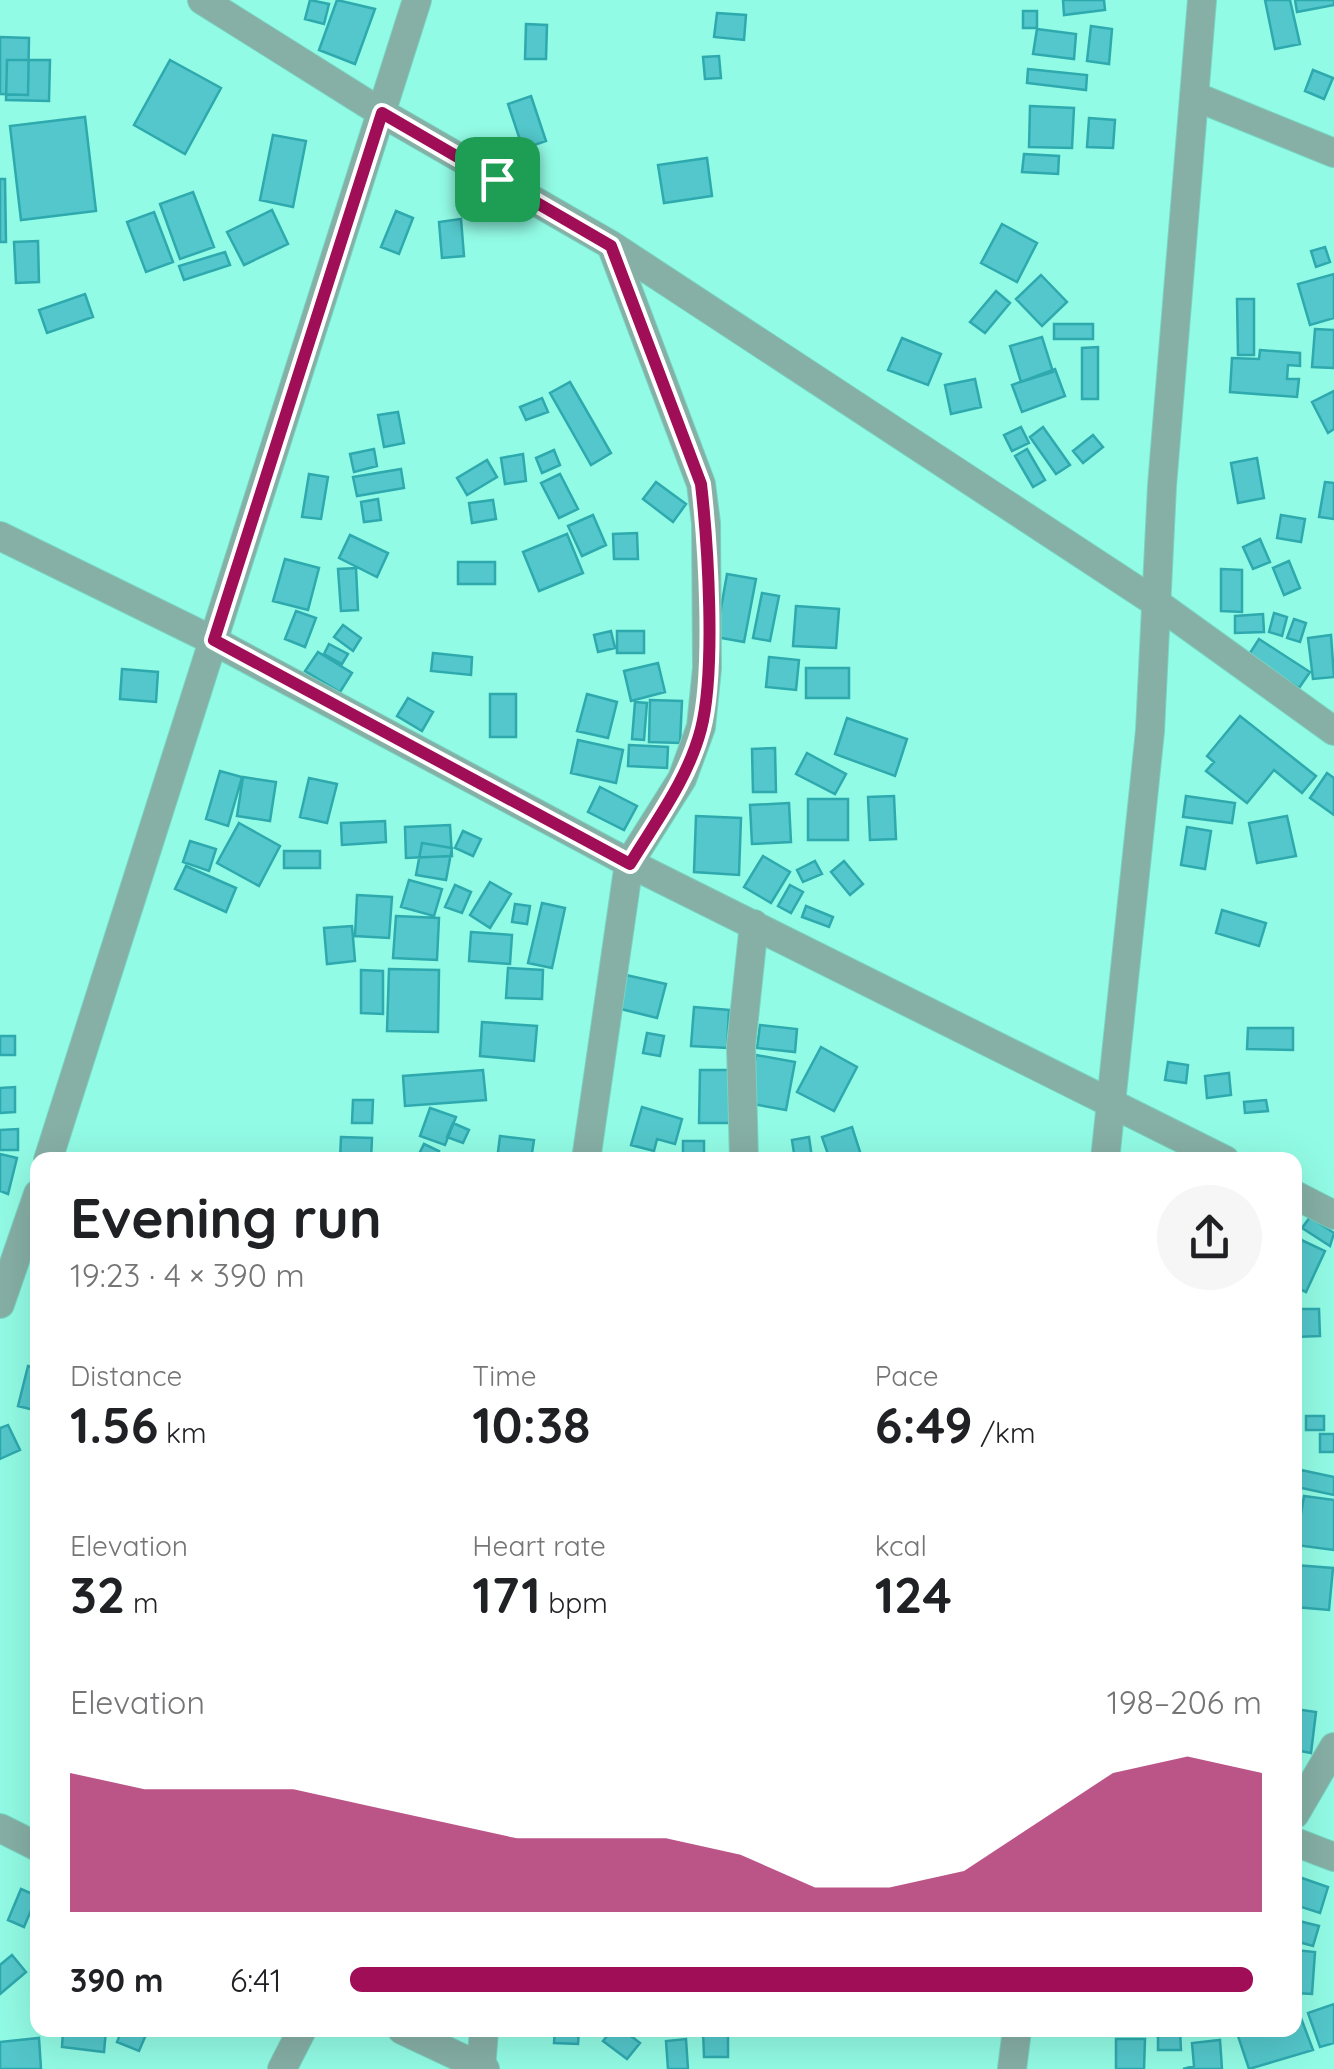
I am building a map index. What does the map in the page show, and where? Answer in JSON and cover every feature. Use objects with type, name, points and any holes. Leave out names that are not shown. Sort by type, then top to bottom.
[{"type":"street","points":[[202,0],[382,113],[611,246],[1155,602],[1334,731]]},
{"type":"street","points":[[51,1152],[416,0]]},
{"type":"street","points":[[1106,1152],[1150,731],[1155,602],[1202,0]]},
{"type":"street","points":[[1194,96],[1334,153]]},
{"type":"street","points":[[587,1152],[630,864],[682,780],[701,727],[707,668],[706,523],[701,484],[611,246]]},
{"type":"street","points":[[0,536],[214,640],[630,864],[1209,1152]]},
{"type":"street","points":[[744,1152],[741,1046],[754,924]]},
{"type":"street","points":[[1302,1199],[1334,1215]]},
{"type":"street","points":[[0,1304],[18,1264],[30,1222]]},
{"type":"street","points":[[1302,1802],[1334,1747]]},
{"type":"street","points":[[0,1828],[30,1843]]},
{"type":"street","points":[[1302,1845],[1334,1857]]},
{"type":"street","points":[[282,2069],[298,2037]]},
{"type":"street","points":[[417,2037],[483,2068],[484,2037]]},
{"type":"street","points":[[1012,2069],[1017,2037]]},
{"type":"building","points":[[310,0],[329,4],[324,24],[305,19]]},
{"type":"building","points":[[337,0],[375,9],[355,64],[319,50]]},
{"type":"building","points":[[1063,0],[1104,0],[1105,10],[1064,15]]},
{"type":"building","points":[[1265,0],[1290,0],[1300,44],[1275,49]]},
{"type":"building","points":[[1295,0],[1334,0],[1334,5],[1297,12]]},
{"type":"building","points":[[1023,11],[1037,11],[1037,28],[1023,28]]},
{"type":"building","points":[[717,13],[746,15],[744,40],[714,37]]},
{"type":"building","points":[[526,24],[547,25],[546,59],[525,59]]},
{"type":"building","points":[[1091,26],[1112,29],[1109,64],[1087,61]]},
{"type":"building","points":[[1037,29],[1076,34],[1074,59],[1033,54]]},
{"type":"building","points":[[0,37],[29,38],[28,95],[0,94]]},
{"type":"building","points":[[719,56],[721,78],[705,79],[703,57]]},
{"type":"building","points":[[7,60],[50,60],[49,101],[6,100]]},
{"type":"building","points":[[170,60],[221,88],[185,154],[134,125]]},
{"type":"building","points":[[1028,69],[1087,75],[1086,90],[1027,83]]},
{"type":"building","points":[[1313,70],[1333,78],[1324,99],[1305,91]]},
{"type":"building","points":[[531,96],[546,141],[523,149],[508,104]]},
{"type":"building","points":[[1030,106],[1074,108],[1072,148],[1029,147]]},
{"type":"building","points":[[85,117],[96,211],[21,220],[10,126]]},
{"type":"building","points":[[1089,118],[1115,120],[1113,148],[1087,147]]},
{"type":"building","points":[[273,135],[306,141],[293,207],[260,200]]},
{"type":"building","points":[[1024,154],[1059,156],[1058,174],[1022,172]]},
{"type":"building","points":[[707,158],[712,196],[664,203],[658,165]]},
{"type":"building","points":[[0,179],[5,179],[6,242],[0,242]]},
{"type":"building","points":[[193,192],[214,247],[180,259],[160,204]]},
{"type":"building","points":[[272,210],[288,244],[244,265],[227,232]]},
{"type":"building","points":[[396,211],[413,218],[399,254],[381,247]]},
{"type":"building","points":[[154,212],[173,262],[146,272],[127,222]]},
{"type":"building","points":[[461,219],[464,256],[442,258],[439,222]]},
{"type":"building","points":[[1002,224],[1037,243],[1017,282],[981,263]]},
{"type":"building","points":[[38,241],[39,282],[16,283],[14,242]]},
{"type":"building","points":[[1325,247],[1330,262],[1316,267],[1311,251]]},
{"type":"building","points":[[225,252],[230,265],[184,280],[179,266]]},
{"type":"building","points":[[1334,274],[1334,318],[1310,325],[1298,284]]},
{"type":"building","points":[[1041,275],[1067,302],[1042,326],[1016,299]]},
{"type":"building","points":[[996,291],[1010,303],[985,333],[970,322]]},
{"type":"building","points":[[85,294],[93,317],[47,333],[39,310]]},
{"type":"building","points":[[1237,299],[1254,299],[1254,355],[1238,355]]},
{"type":"building","points":[[1054,324],[1093,324],[1093,339],[1054,339]]},
{"type":"building","points":[[1315,329],[1334,330],[1334,368],[1312,367]]},
{"type":"building","points":[[1042,337],[1053,372],[1021,382],[1010,346]]},
{"type":"building","points":[[902,338],[941,354],[928,385],[888,370]]},
{"type":"building","points":[[1098,347],[1098,399],[1082,399],[1082,348]]},
{"type":"building","points":[[1260,350],[1300,353],[1300,366],[1288,365],[1287,379],[1299,379],[1297,397],[1230,392],[1232,358],[1259,359]]},
{"type":"building","points":[[1055,369],[1065,396],[1022,412],[1012,385]]},
{"type":"building","points":[[975,379],[981,407],[951,414],[945,385]]},
{"type":"building","points":[[570,382],[611,453],[591,465],[550,393]]},
{"type":"building","points":[[1334,391],[1334,429],[1328,433],[1312,402]]},
{"type":"building","points":[[542,398],[548,412],[526,420],[520,407]]},
{"type":"building","points":[[398,412],[404,443],[384,447],[378,415]]},
{"type":"building","points":[[1021,427],[1029,443],[1012,451],[1004,435]]},
{"type":"building","points":[[1043,427],[1070,465],[1056,474],[1030,437]]},
{"type":"building","points":[[1093,435],[1103,447],[1083,463],[1073,451]]},
{"type":"building","points":[[374,449],[377,466],[354,472],[350,454]]},
{"type":"building","points":[[1027,449],[1045,480],[1033,487],[1015,456]]},
{"type":"building","points":[[554,450],[560,465],[542,473],[536,458]]},
{"type":"building","points":[[523,454],[526,481],[505,484],[501,458]]},
{"type":"building","points":[[1257,458],[1264,498],[1238,503],[1231,463]]},
{"type":"building","points":[[487,460],[497,477],[467,495],[457,478]]},
{"type":"building","points":[[401,469],[404,488],[357,496],[353,477]]},
{"type":"building","points":[[309,474],[328,477],[321,519],[302,517]]},
{"type":"building","points":[[560,474],[578,509],[559,518],[541,483]]},
{"type":"building","points":[[656,482],[686,504],[673,522],[643,499]]},
{"type":"building","points":[[1325,482],[1334,483],[1334,519],[1319,517]]},
{"type":"building","points":[[378,499],[381,520],[364,522],[361,502]]},
{"type":"building","points":[[493,500],[496,519],[472,523],[469,503]]},
{"type":"building","points":[[593,515],[606,545],[582,556],[568,526]]},
{"type":"building","points":[[1281,515],[1305,519],[1301,542],[1277,538]]},
{"type":"building","points":[[637,533],[638,559],[614,559],[613,534]]},
{"type":"building","points":[[567,534],[583,573],[539,591],[523,552]]},
{"type":"building","points":[[350,535],[388,553],[377,577],[339,558]]},
{"type":"building","points":[[1260,539],[1270,562],[1253,569],[1243,547]]},
{"type":"building","points":[[285,559],[319,568],[308,610],[273,601]]},
{"type":"building","points":[[1289,561],[1300,588],[1284,595],[1273,568]]},
{"type":"building","points":[[458,562],[495,562],[495,584],[458,584]]},
{"type":"building","points":[[356,568],[358,610],[341,611],[338,569]]},
{"type":"building","points":[[1221,569],[1242,570],[1242,612],[1221,611]]},
{"type":"building","points":[[727,574],[756,579],[744,642],[716,637]]},
{"type":"building","points":[[762,593],[779,596],[770,641],[753,638]]},
{"type":"building","points":[[796,606],[839,609],[836,648],[793,646]]},
{"type":"building","points":[[296,611],[316,618],[305,647],[285,639]]},
{"type":"building","points":[[1274,613],[1287,617],[1282,636],[1269,632]]},
{"type":"building","points":[[1263,614],[1264,632],[1235,633],[1235,616]]},
{"type":"building","points":[[1294,619],[1306,623],[1300,642],[1287,638]]},
{"type":"building","points":[[343,625],[361,638],[353,651],[334,637]]},
{"type":"building","points":[[611,631],[615,648],[598,652],[594,635]]},
{"type":"building","points":[[617,631],[644,631],[644,653],[617,653]]},
{"type":"building","points":[[1331,635],[1334,677],[1313,679],[1308,638]]},
{"type":"building","points":[[1259,639],[1310,672],[1299,688],[1248,656]]},
{"type":"building","points":[[329,644],[348,654],[342,664],[324,654]]},
{"type":"building","points":[[318,652],[352,673],[340,692],[305,671]]},
{"type":"building","points":[[433,653],[472,657],[471,675],[431,671]]},
{"type":"building","points":[[769,657],[799,660],[796,690],[766,687]]},
{"type":"building","points":[[658,663],[665,692],[631,701],[624,671]]},
{"type":"building","points":[[806,668],[849,668],[849,698],[806,698]]},
{"type":"building","points":[[122,669],[158,672],[156,702],[120,699]]},
{"type":"building","points":[[490,694],[516,694],[516,737],[490,737]]},
{"type":"building","points":[[587,694],[617,702],[608,738],[577,731]]},
{"type":"building","points":[[408,698],[433,712],[422,731],[397,716]]},
{"type":"building","points":[[650,700],[682,701],[680,743],[649,742]]},
{"type":"building","points":[[635,702],[647,703],[644,740],[632,739]]},
{"type":"building","points":[[1240,716],[1316,776],[1302,793],[1274,770],[1247,803],[1206,771],[1214,762],[1207,756]]},
{"type":"building","points":[[847,718],[907,739],[895,776],[835,754]]},
{"type":"building","points":[[578,740],[623,750],[616,783],[571,773]]},
{"type":"building","points":[[629,745],[668,747],[667,768],[628,766]]},
{"type":"building","points":[[775,748],[776,792],[753,792],[752,749]]},
{"type":"building","points":[[807,753],[846,774],[835,794],[796,774]]},
{"type":"building","points":[[220,771],[242,777],[228,826],[206,819]]},
{"type":"building","points":[[1327,773],[1334,778],[1334,815],[1310,798]]},
{"type":"building","points":[[243,777],[276,782],[270,821],[237,816]]},
{"type":"building","points":[[309,778],[337,784],[327,823],[300,817]]},
{"type":"building","points":[[600,787],[637,806],[624,830],[588,812]]},
{"type":"building","points":[[894,796],[896,839],[870,840],[868,797]]},
{"type":"building","points":[[1186,796],[1235,803],[1232,823],[1183,817]]},
{"type":"building","points":[[808,799],[848,799],[848,840],[808,840]]},
{"type":"building","points":[[789,803],[791,842],[752,844],[750,805]]},
{"type":"building","points":[[696,816],[741,818],[739,875],[694,872]]},
{"type":"building","points":[[1287,816],[1296,856],[1257,863],[1249,823]]},
{"type":"building","points":[[385,821],[386,842],[342,845],[341,823]]},
{"type":"building","points":[[239,823],[280,846],[259,886],[217,863]]},
{"type":"building","points":[[450,825],[452,856],[406,858],[405,827]]},
{"type":"building","points":[[1187,827],[1211,831],[1205,869],[1181,865]]},
{"type":"building","points":[[463,831],[481,839],[473,856],[455,848]]},
{"type":"building","points":[[190,841],[216,849],[209,871],[183,862]]},
{"type":"building","points":[[422,843],[452,848],[446,880],[416,875]]},
{"type":"building","points":[[284,851],[320,851],[320,868],[284,868]]},
{"type":"building","points":[[763,856],[790,872],[771,903],[744,887]]},
{"type":"building","points":[[815,861],[822,874],[803,882],[797,870]]},
{"type":"building","points":[[844,861],[863,884],[850,895],[831,872]]},
{"type":"building","points":[[186,866],[236,888],[226,912],[175,889]]},
{"type":"building","points":[[409,880],[442,889],[434,916],[401,907]]},
{"type":"building","points":[[490,882],[511,894],[490,928],[470,915]]},
{"type":"building","points":[[455,885],[471,892],[462,913],[445,907]]},
{"type":"building","points":[[790,885],[803,892],[791,913],[778,906]]},
{"type":"building","points":[[357,895],[392,897],[389,938],[355,936]]},
{"type":"building","points":[[542,903],[565,908],[552,968],[528,963]]},
{"type":"building","points":[[515,904],[530,906],[527,924],[512,922]]},
{"type":"building","points":[[806,906],[833,917],[829,927],[802,917]]},
{"type":"building","points":[[1222,910],[1266,923],[1259,946],[1216,933]]},
{"type":"building","points":[[396,916],[439,918],[437,960],[393,958]]},
{"type":"building","points":[[352,926],[355,961],[327,964],[324,928]]},
{"type":"building","points":[[471,932],[512,935],[510,964],[469,961]]},
{"type":"building","points":[[508,968],[543,970],[542,999],[506,998]]},
{"type":"building","points":[[389,969],[439,970],[438,1032],[387,1031]]},
{"type":"building","points":[[361,970],[383,971],[383,1014],[361,1013]]},
{"type":"building","points":[[626,975],[666,984],[657,1018],[617,1008]]},
{"type":"building","points":[[694,1007],[729,1010],[727,1048],[691,1046]]},
{"type":"building","points":[[482,1022],[537,1026],[534,1061],[480,1056]]},
{"type":"building","points":[[760,1025],[797,1029],[795,1052],[757,1048]]},
{"type":"building","points":[[1248,1028],[1293,1028],[1293,1050],[1247,1049]]},
{"type":"building","points":[[647,1033],[664,1036],[660,1056],[643,1053]]},
{"type":"building","points":[[0,1036],[15,1036],[15,1055],[0,1055]]},
{"type":"building","points":[[821,1047],[857,1067],[834,1111],[797,1092]]},
{"type":"building","points":[[756,1055],[795,1062],[786,1110],[747,1103]]},
{"type":"building","points":[[1168,1062],[1188,1065],[1186,1083],[1165,1080]]},
{"type":"building","points":[[483,1070],[486,1100],[405,1106],[403,1076]]},
{"type":"building","points":[[700,1070],[733,1070],[733,1123],[699,1123]]},
{"type":"building","points":[[1229,1073],[1231,1095],[1207,1098],[1205,1076]]},
{"type":"building","points":[[15,1087],[15,1112],[0,1113],[0,1088]]},
{"type":"building","points":[[353,1100],[373,1100],[372,1123],[352,1123]]},
{"type":"building","points":[[1266,1100],[1268,1111],[1245,1113],[1244,1102]]},
{"type":"building","points":[[642,1107],[682,1119],[675,1144],[657,1139],[654,1151],[631,1145]]},
{"type":"building","points":[[430,1108],[456,1117],[445,1145],[420,1136]]},
{"type":"building","points":[[453,1123],[469,1130],[463,1143],[447,1137]]},
{"type":"building","points":[[852,1127],[860,1152],[827,1152],[822,1137]]},
{"type":"building","points":[[18,1129],[18,1150],[0,1150],[0,1130]]},
{"type":"building","points":[[500,1136],[534,1140],[532,1152],[498,1152]]},
{"type":"building","points":[[341,1137],[372,1138],[371,1152],[340,1152]]},
{"type":"building","points":[[809,1137],[811,1152],[794,1152],[792,1140]]},
{"type":"building","points":[[683,1141],[704,1141],[704,1152],[683,1152]]},
{"type":"building","points":[[424,1144],[439,1151],[439,1152],[420,1152]]},
{"type":"building","points":[[0,1154],[17,1158],[8,1194],[0,1191]]},
{"type":"building","points":[[1310,1217],[1334,1233],[1330,1246],[1302,1228]]},
{"type":"building","points":[[1302,1240],[1325,1251],[1306,1292],[1302,1290]]},
{"type":"building","points":[[1302,1309],[1319,1309],[1320,1336],[1302,1337]]},
{"type":"building","points":[[28,1366],[30,1409],[18,1406]]},
{"type":"building","points":[[1306,1416],[1324,1416],[1324,1430],[1306,1430]]},
{"type":"building","points":[[8,1425],[20,1450],[0,1459],[0,1428]]},
{"type":"building","points":[[1320,1434],[1334,1434],[1334,1452],[1320,1452]]},
{"type":"building","points":[[1302,1470],[1334,1477],[1334,1495],[1302,1488]]},
{"type":"building","points":[[1304,1496],[1334,1500],[1334,1550],[1302,1546]]},
{"type":"building","points":[[1302,1566],[1333,1568],[1329,1610],[1302,1608]]},
{"type":"building","points":[[1302,1710],[1316,1712],[1311,1753],[1302,1751]]},
{"type":"building","points":[[1302,1878],[1328,1887],[1320,1913],[1302,1907]]},
{"type":"building","points":[[21,1889],[30,1893],[30,1913],[24,1927],[8,1920]]},
{"type":"building","points":[[1302,1922],[1319,1926],[1313,1946],[1302,1943]]},
{"type":"building","points":[[1302,1951],[1315,1952],[1312,1994],[1302,1993]]},
{"type":"building","points":[[12,1955],[26,1972],[0,1994],[0,1965]]},
{"type":"building","points":[[1334,2004],[1334,2043],[1320,2047],[1308,2013]]},
{"type":"building","points":[[1302,2021],[1313,2050],[1249,2069],[1238,2037],[1302,2037]]},
{"type":"building","points":[[63,2037],[105,2037],[104,2052],[62,2047]]},
{"type":"building","points":[[119,2037],[145,2037],[139,2051],[117,2042]]},
{"type":"building","points":[[554,2037],[578,2037],[578,2044],[554,2043]]},
{"type":"building","points":[[606,2037],[632,2037],[640,2043],[627,2059],[603,2041]]},
{"type":"building","points":[[703,2037],[728,2037],[728,2057],[704,2057]]},
{"type":"building","points":[[1158,2037],[1180,2037],[1181,2050],[1158,2050]]},
{"type":"building","points":[[39,2038],[41,2069],[0,2069],[0,2042]]},
{"type":"building","points":[[686,2039],[688,2069],[668,2069],[666,2041]]},
{"type":"building","points":[[1116,2039],[1145,2039],[1144,2069],[1116,2069]]},
{"type":"building","points":[[1220,2040],[1222,2069],[1183,2069],[1194,2066],[1192,2043]]},
{"type":"route","points":[[382,113],[497,179],[611,246],[701,484],[706,523],[707,668],[701,727],[682,780],[630,864],[214,640],[382,113]]}]
